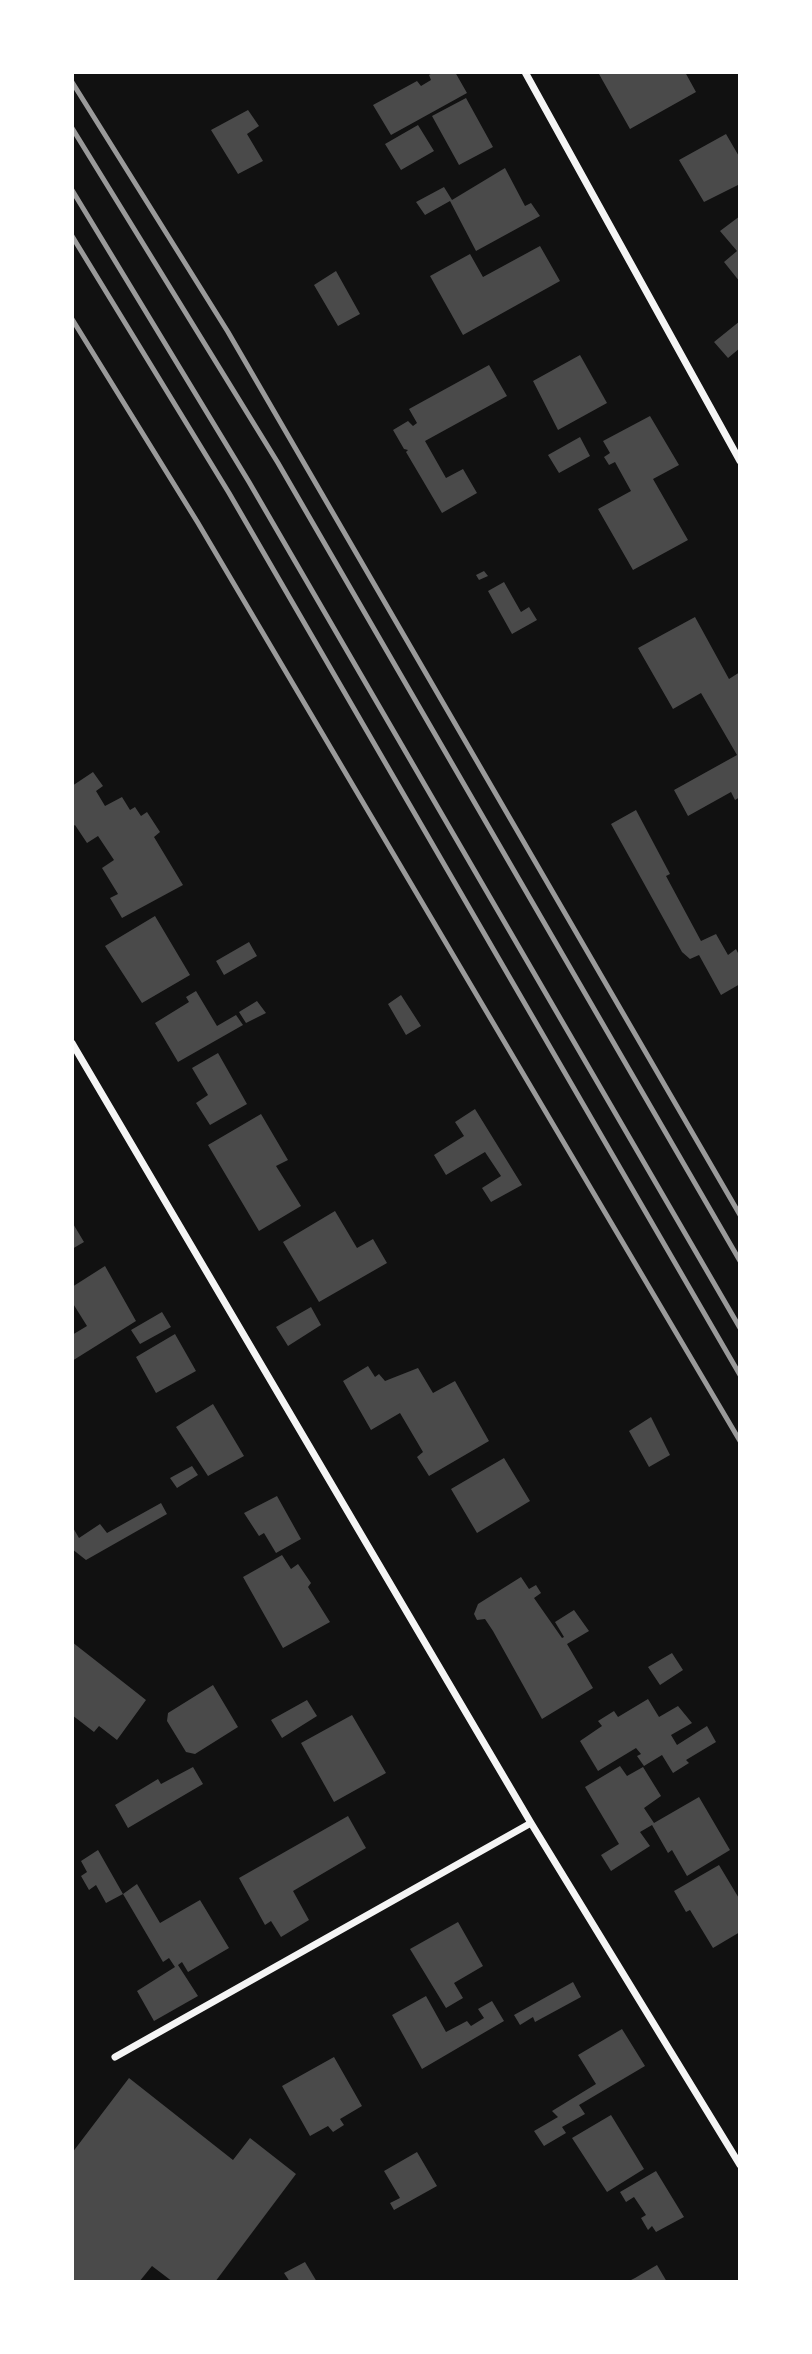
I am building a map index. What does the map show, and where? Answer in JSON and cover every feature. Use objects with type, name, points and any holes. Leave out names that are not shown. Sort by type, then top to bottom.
[{"type":"street","points":[[525,72],[740,461]]},
{"type":"street","points":[[72,1043],[531,1823],[740,2165]]},
{"type":"street","points":[[115,2057],[531,1823]]},
{"type":"building","points":[[434,72],[455,72],[467,93],[391,135],[373,105],[417,81],[421,86],[431,80],[429,75]]},
{"type":"building","points":[[685,72],[696,92],[630,129],[599,74]]},
{"type":"building","points":[[466,98],[493,147],[459,165],[432,116]]},
{"type":"building","points":[[248,110],[259,126],[247,134],[263,161],[238,174],[211,130]]},
{"type":"building","points":[[418,125],[434,151],[401,170],[385,144]]},
{"type":"building","points":[[726,134],[740,158],[740,184],[704,202],[679,160]]},
{"type":"building","points":[[505,168],[525,206],[531,203],[540,216],[476,251],[450,201],[425,215],[416,202],[444,187],[452,200]]},
{"type":"building","points":[[740,216],[740,282],[724,262],[737,251],[720,231]]},
{"type":"building","points":[[540,246],[560,281],[463,335],[430,276],[470,254],[483,277]]},
{"type":"building","points":[[336,271],[360,314],[338,326],[314,285]]},
{"type":"building","points":[[740,321],[740,348],[728,358],[714,342]]},
{"type":"building","points":[[580,355],[607,403],[558,430],[533,381]]},
{"type":"building","points":[[489,365],[507,396],[425,441],[446,478],[463,469],[477,493],[442,513],[406,452],[408,450],[404,449],[393,430],[408,421],[413,426],[417,423],[409,409]]},
{"type":"building","points":[[650,416],[679,465],[653,479],[688,540],[633,570],[598,509],[631,491],[615,462],[609,465],[604,457],[610,453],[603,441]]},
{"type":"building","points":[[580,437],[590,456],[559,473],[548,455]]},
{"type":"building","points":[[484,571],[488,576],[479,580],[476,575]]},
{"type":"building","points":[[504,582],[521,612],[529,607],[537,620],[512,634],[488,591]]},
{"type":"building","points":[[695,617],[729,679],[740,672],[740,797],[735,800],[731,792],[688,816],[674,790],[737,755],[701,693],[673,709],[638,648]]},
{"type":"building","points":[[93,772],[103,786],[96,791],[105,806],[122,797],[130,810],[135,807],[141,816],[147,812],[160,832],[154,837],[183,885],[122,918],[110,898],[118,894],[102,868],[114,860],[98,836],[87,843],[75,825],[72,827],[72,786]]},
{"type":"building","points":[[636,810],[670,874],[666,876],[701,941],[716,934],[728,955],[736,949],[740,957],[740,984],[721,995],[699,955],[690,959],[682,952],[611,824]]},
{"type":"building","points":[[155,916],[190,975],[142,1003],[105,946]]},
{"type":"building","points":[[249,942],[257,956],[224,975],[216,961]]},
{"type":"building","points":[[196,991],[217,1026],[236,1015],[243,1025],[178,1062],[155,1023],[189,1002],[186,997]]},
{"type":"building","points":[[401,995],[421,1026],[406,1035],[388,1004]]},
{"type":"building","points":[[257,1001],[266,1013],[246,1023],[239,1012]]},
{"type":"building","points":[[218,1053],[247,1104],[210,1125],[196,1103],[208,1095],[192,1068]]},
{"type":"building","points":[[475,1109],[522,1185],[491,1202],[482,1188],[501,1176],[485,1152],[446,1175],[434,1155],[464,1136],[455,1122]]},
{"type":"building","points":[[261,1114],[288,1160],[276,1166],[301,1206],[259,1231],[208,1145]]},
{"type":"building","points":[[335,1211],[357,1248],[373,1239],[387,1263],[319,1302],[283,1242]]},
{"type":"building","points":[[72,1222],[84,1242],[72,1249]]},
{"type":"building","points":[[105,1266],[136,1321],[72,1361],[72,1335],[87,1326],[72,1302],[72,1287]]},
{"type":"building","points":[[311,1307],[321,1325],[288,1346],[276,1327]]},
{"type":"building","points":[[162,1312],[171,1327],[140,1344],[131,1330]]},
{"type":"building","points":[[175,1334],[196,1371],[156,1393],[136,1357]]},
{"type":"building","points":[[368,1366],[375,1377],[379,1374],[385,1381],[418,1368],[433,1393],[455,1381],[489,1441],[429,1476],[417,1457],[423,1452],[400,1413],[371,1430],[343,1381]]},
{"type":"building","points":[[213,1404],[244,1456],[208,1476],[176,1427]]},
{"type":"building","points":[[651,1417],[670,1455],[649,1467],[629,1431]]},
{"type":"building","points":[[504,1458],[530,1501],[477,1533],[451,1489]]},
{"type":"building","points":[[192,1466],[198,1475],[177,1488],[170,1478]]},
{"type":"building","points":[[277,1496],[301,1539],[276,1553],[264,1533],[259,1536],[244,1513]]},
{"type":"building","points":[[161,1503],[167,1514],[86,1560],[72,1549],[72,1526],[79,1538],[100,1524],[107,1533]]},
{"type":"building","points":[[282,1555],[291,1569],[298,1564],[311,1583],[308,1587],[330,1622],[283,1648],[243,1577]]},
{"type":"building","points":[[521,1577],[529,1589],[536,1585],[541,1593],[534,1598],[562,1638],[564,1637],[555,1622],[574,1610],[589,1631],[567,1644],[593,1688],[542,1719],[493,1631],[485,1619],[477,1620],[474,1614],[478,1604]]},
{"type":"building","points":[[72,1642],[146,1700],[117,1740],[99,1726],[94,1732],[72,1715]]},
{"type":"building","points":[[672,1653],[683,1670],[660,1685],[648,1667]]},
{"type":"building","points":[[213,1685],[238,1727],[195,1754],[186,1752],[167,1721],[168,1713]]},
{"type":"building","points":[[648,1699],[659,1717],[678,1706],[692,1723],[671,1735],[677,1745],[707,1726],[716,1742],[686,1760],[689,1763],[673,1773],[662,1755],[644,1766],[637,1756],[641,1754],[636,1748],[598,1771],[580,1741],[602,1726],[598,1721],[614,1711],[618,1717]]},
{"type":"building","points":[[307,1700],[317,1716],[282,1738],[271,1720]]},
{"type":"building","points":[[352,1715],[386,1773],[334,1802],[301,1743]]},
{"type":"building","points":[[620,1766],[627,1776],[643,1767],[661,1796],[644,1808],[654,1823],[699,1797],[730,1850],[687,1876],[672,1850],[668,1853],[652,1825],[640,1832],[650,1846],[611,1871],[601,1855],[619,1844],[585,1787]]},
{"type":"building","points":[[193,1767],[203,1784],[128,1828],[115,1805],[158,1779],[161,1784]]},
{"type":"building","points":[[348,1816],[366,1848],[293,1891],[309,1920],[281,1937],[271,1921],[265,1925],[239,1878]]},
{"type":"building","points":[[98,1850],[123,1894],[106,1903],[96,1885],[89,1890],[81,1876],[87,1872],[81,1861]]},
{"type":"building","points":[[719,1865],[740,1900],[740,1932],[713,1948],[690,1910],[686,1912],[674,1891]]},
{"type":"building","points":[[137,1884],[160,1923],[200,1900],[229,1948],[188,1972],[182,1962],[178,1965],[198,1996],[154,2021],[137,1991],[175,1967],[169,1958],[163,1962],[123,1894]]},
{"type":"building","points":[[458,1922],[483,1966],[454,1983],[463,1998],[446,2008],[410,1949]]},
{"type":"building","points":[[573,1982],[581,1997],[535,2022],[533,2017],[520,2025],[514,2015]]},
{"type":"building","points":[[426,1996],[446,2032],[467,2021],[471,2026],[484,2018],[478,2009],[492,2001],[504,2021],[422,2069],[392,2015]]},
{"type":"building","points":[[622,2029],[645,2066],[579,2105],[585,2114],[562,2127],[566,2133],[544,2146],[534,2131],[558,2117],[552,2111],[596,2084],[578,2055]]},
{"type":"building","points":[[334,2057],[362,2106],[340,2119],[344,2125],[333,2132],[328,2126],[310,2136],[282,2086]]},
{"type":"building","points":[[129,2078],[233,2160],[250,2138],[296,2174],[215,2282],[173,2282],[152,2266],[139,2282],[72,2280],[72,2153]]},
{"type":"building","points":[[611,2115],[644,2169],[607,2192],[572,2138]]},
{"type":"building","points":[[417,2152],[437,2186],[394,2210],[390,2203],[400,2198],[384,2171]]},
{"type":"building","points":[[656,2171],[684,2217],[656,2232],[652,2226],[648,2230],[641,2218],[646,2215],[634,2197],[626,2202],[620,2192]]},
{"type":"building","points":[[305,2262],[317,2282],[290,2282],[284,2273]]},
{"type":"building","points":[[657,2265],[667,2282],[627,2282],[635,2278]]},
{"type":"railway","points":[[72,82],[228,332],[740,1215]]},
{"type":"railway","points":[[72,128],[278,463],[740,1261]]},
{"type":"railway","points":[[72,190],[249,482],[740,1328]]},
{"type":"railway","points":[[72,236],[229,493],[740,1375]]},
{"type":"railway","points":[[72,319],[198,523],[740,1441]]}]
